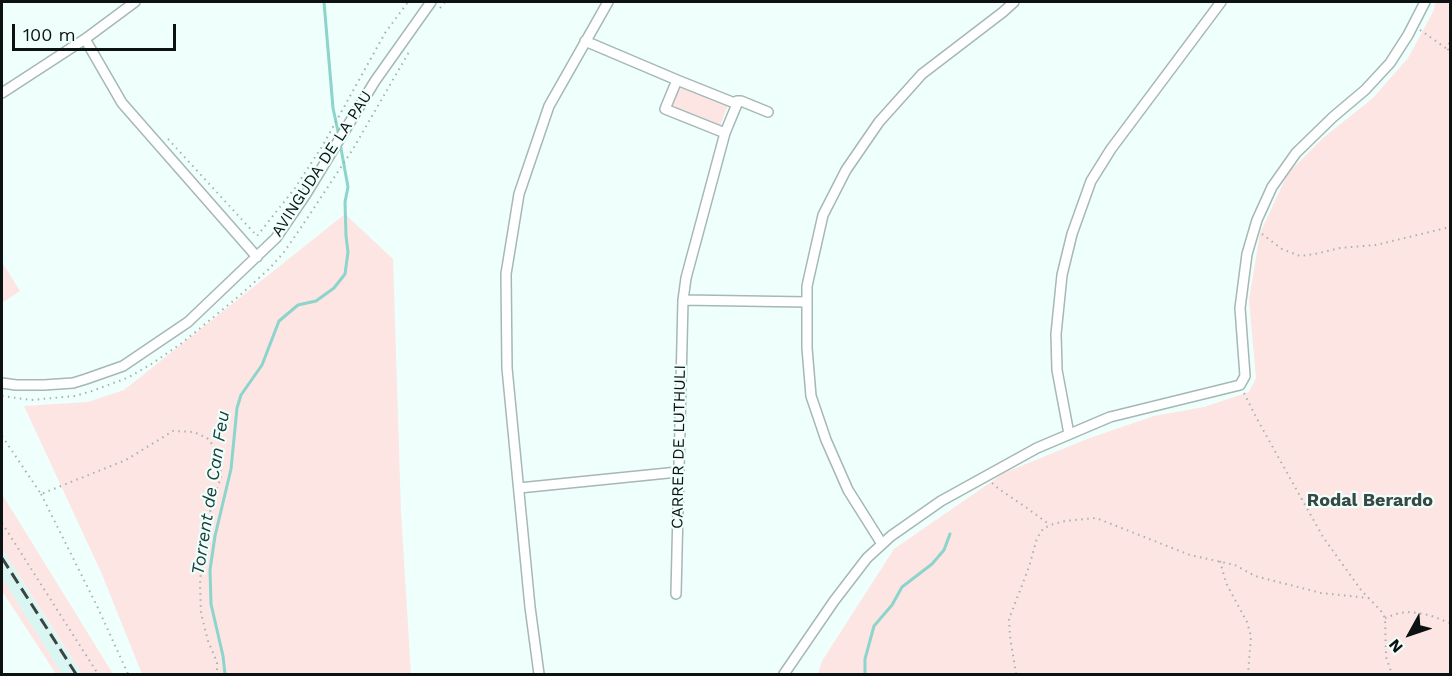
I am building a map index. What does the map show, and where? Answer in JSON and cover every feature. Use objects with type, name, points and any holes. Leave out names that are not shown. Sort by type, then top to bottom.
[{"type":"street","points":[[2,93],[85,39],[135,2]]},
{"type":"street","name":"AVINGUDA DE LA PAU","points":[[2,383],[16,386],[72,382],[123,366],[188,322],[276,238],[306,194],[375,81],[431,2]]},
{"type":"street","points":[[539,675],[530,607],[507,368],[506,274],[519,194],[549,106],[608,2]]},
{"type":"street","points":[[882,544],[848,490],[810,396],[807,286],[823,215],[846,170],[879,122],[922,74],[1014,2]]},
{"type":"street","points":[[1069,434],[1057,370],[1056,334],[1062,275],[1072,234],[1091,181],[1112,149],[1221,2]]},
{"type":"street","points":[[784,675],[834,601],[867,558],[891,536],[941,501],[1037,448],[1110,417],[1240,385],[1245,376],[1240,308],[1247,254],[1254,229],[1272,187],[1296,153],[1365,90],[1390,63],[1425,2]]},
{"type":"street","points":[[85,39],[122,103],[257,257]]},
{"type":"street","points":[[585,40],[737,104],[737,101],[741,101],[768,112]]},
{"type":"street","points":[[677,80],[665,109],[725,133]]},
{"type":"street","name":"CARRER DE LUTHULI","points":[[676,594],[683,300],[686,278],[725,133],[737,104]]},
{"type":"street","points":[[683,300],[807,302]]},
{"type":"street","points":[[519,488],[678,472]]},
{"type":"path","points":[[168,139],[258,236],[296,188],[386,33],[408,2]]},
{"type":"path","points":[[1413,25],[1450,51]]},
{"type":"path","points":[[1450,37],[1450,51]]},
{"type":"path","points":[[1254,229],[1282,249],[1300,256],[1340,248],[1376,245],[1450,227]]},
{"type":"path","points":[[1240,385],[1323,537],[1360,590],[1385,618],[1386,657],[1392,675]]},
{"type":"path","points":[[41,494],[126,460],[173,431],[194,432],[207,438],[217,450],[221,478],[204,533],[200,584],[201,613],[208,641],[217,662],[217,675]]},
{"type":"path","points":[[2,436],[41,494],[102,615],[128,675]]},
{"type":"path","points":[[984,476],[1050,525]]},
{"type":"path","points":[[1016,675],[1009,619],[1029,567],[1037,538],[1043,529],[1050,525],[1078,518],[1096,518],[1190,555],[1235,565],[1255,576],[1279,583],[1321,593],[1369,598]]},
{"type":"path","points":[[2,523],[98,675]]},
{"type":"path","points":[[1220,561],[1226,583],[1247,622],[1251,636],[1248,675]]},
{"type":"path","points":[[1385,618],[1411,612],[1430,615],[1450,623]]},
{"type":"shaded area","points":[[1435,2],[1450,2],[1450,674],[818,674],[822,661],[894,549],[1004,473],[1087,439],[1154,416],[1204,407],[1249,392],[1256,378],[1249,300],[1260,233],[1288,173],[1323,138],[1373,98],[1408,58],[1434,10]]},
{"type":"shaded area","points":[[680,86],[728,105],[720,126],[672,107]]},
{"type":"shaded area","points":[[345,214],[393,259],[401,512],[411,674],[142,674],[101,572],[24,406],[88,402],[124,390]]},
{"type":"shaded area","points":[[2,262],[20,291],[2,303]]},
{"type":"shaded area","points":[[2,494],[113,674],[82,674],[2,549]]},
{"type":"shaded area","points":[[2,549],[82,674],[62,674],[2,578]]},
{"type":"shaded area","points":[[2,578],[62,674],[56,674],[2,591]]},
{"type":"waterway","name":"Torrent de Can Feu","points":[[324,2],[333,108],[339,136]]},
{"type":"waterway","name":"Torrent de Can Feu","points":[[225,674],[211,604],[210,570],[215,536],[231,469],[237,408],[241,395],[262,365],[279,321],[298,305],[316,301],[334,288],[345,274],[348,252],[345,202],[348,187],[340,143]]},
{"type":"waterway","points":[[865,674],[865,659],[874,626],[892,605],[902,587],[932,564],[944,550],[950,534]]},
{"type":"railway","points":[[2,558],[76,674]]},
{"type":"district","name":"Rodal Berardo","points":[[1370,501]]}]
